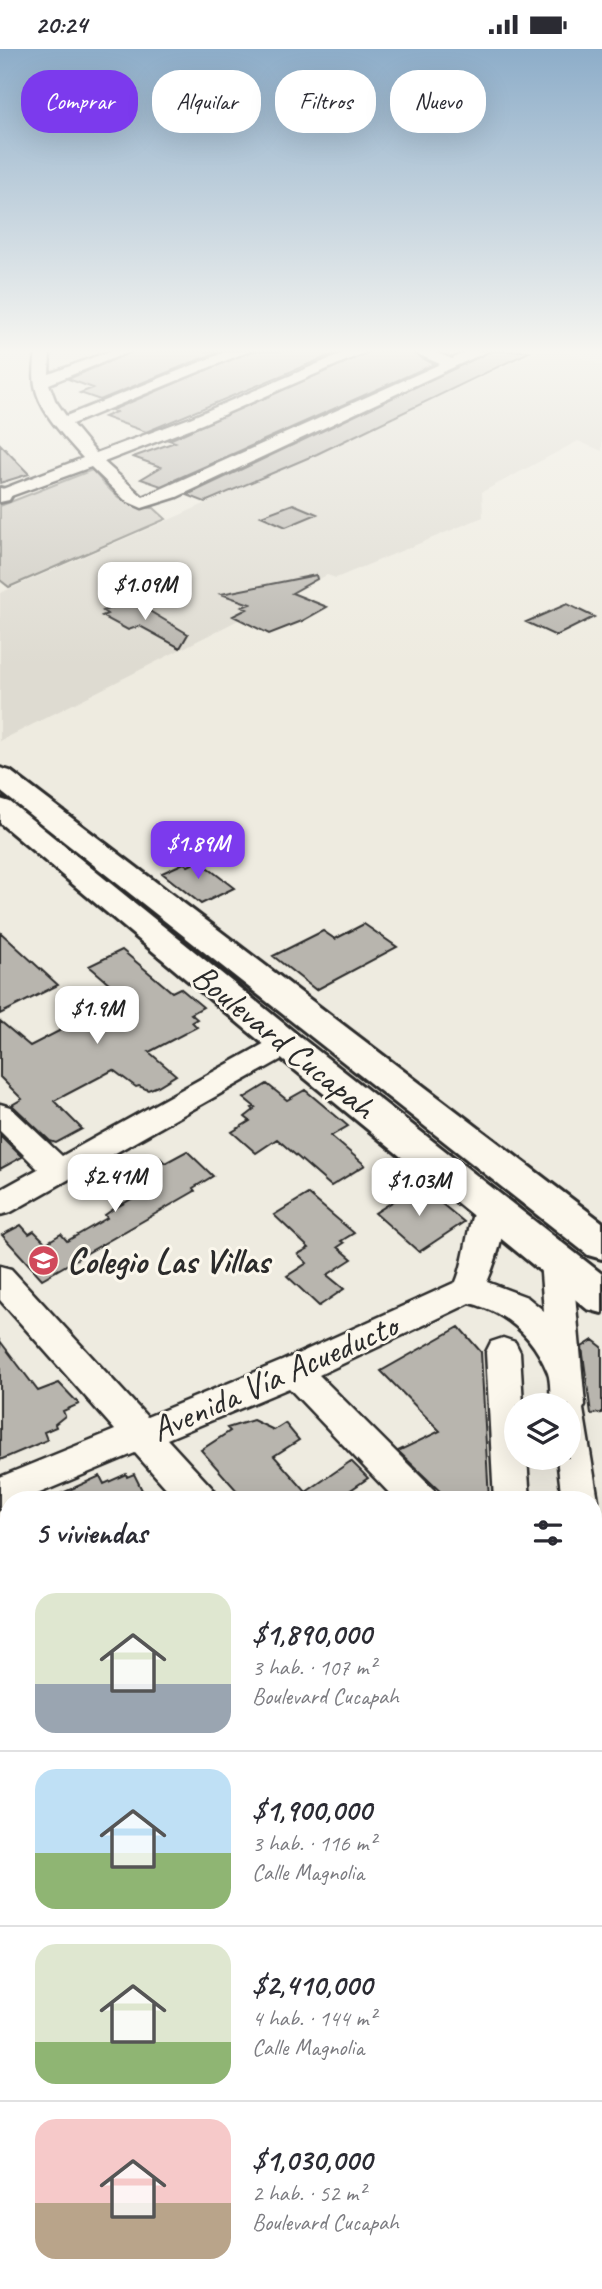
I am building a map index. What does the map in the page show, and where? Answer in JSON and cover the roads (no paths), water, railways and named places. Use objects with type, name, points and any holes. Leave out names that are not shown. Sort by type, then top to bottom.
[{"type":"main road","name":"Boulevard Cucapah","points":[[0,776],[597,1231]]},
{"type":"main road","name":"Boulevard Cucapah","points":[[0,809],[286,1044],[602,1297]]},
{"type":"street","points":[[91,456],[125,494],[142,503],[171,493],[253,456]]},
{"type":"street","points":[[0,495],[106,456]]},
{"type":"street","points":[[0,1205],[286,1044]]},
{"type":"street","points":[[0,1114],[59,1171]]},
{"type":"street","points":[[490,1208],[480,1262],[468,1290],[494,1296],[530,1315],[563,1369]]},
{"type":"street","points":[[556,1261],[566,1393]]},
{"type":"street","points":[[0,1278],[192,1491]]},
{"type":"street","name":"Avenida Vía Acueducto","points":[[5,1491],[294,1371],[468,1290]]},
{"type":"street","points":[[503,1352],[511,1491]]},
{"type":"street","points":[[294,1371],[411,1491]]},
{"type":"street","points":[[576,1470],[579,1491]]},
{"type":"place","name":"Colegio Las Villas","points":[[44,1261]]}]
